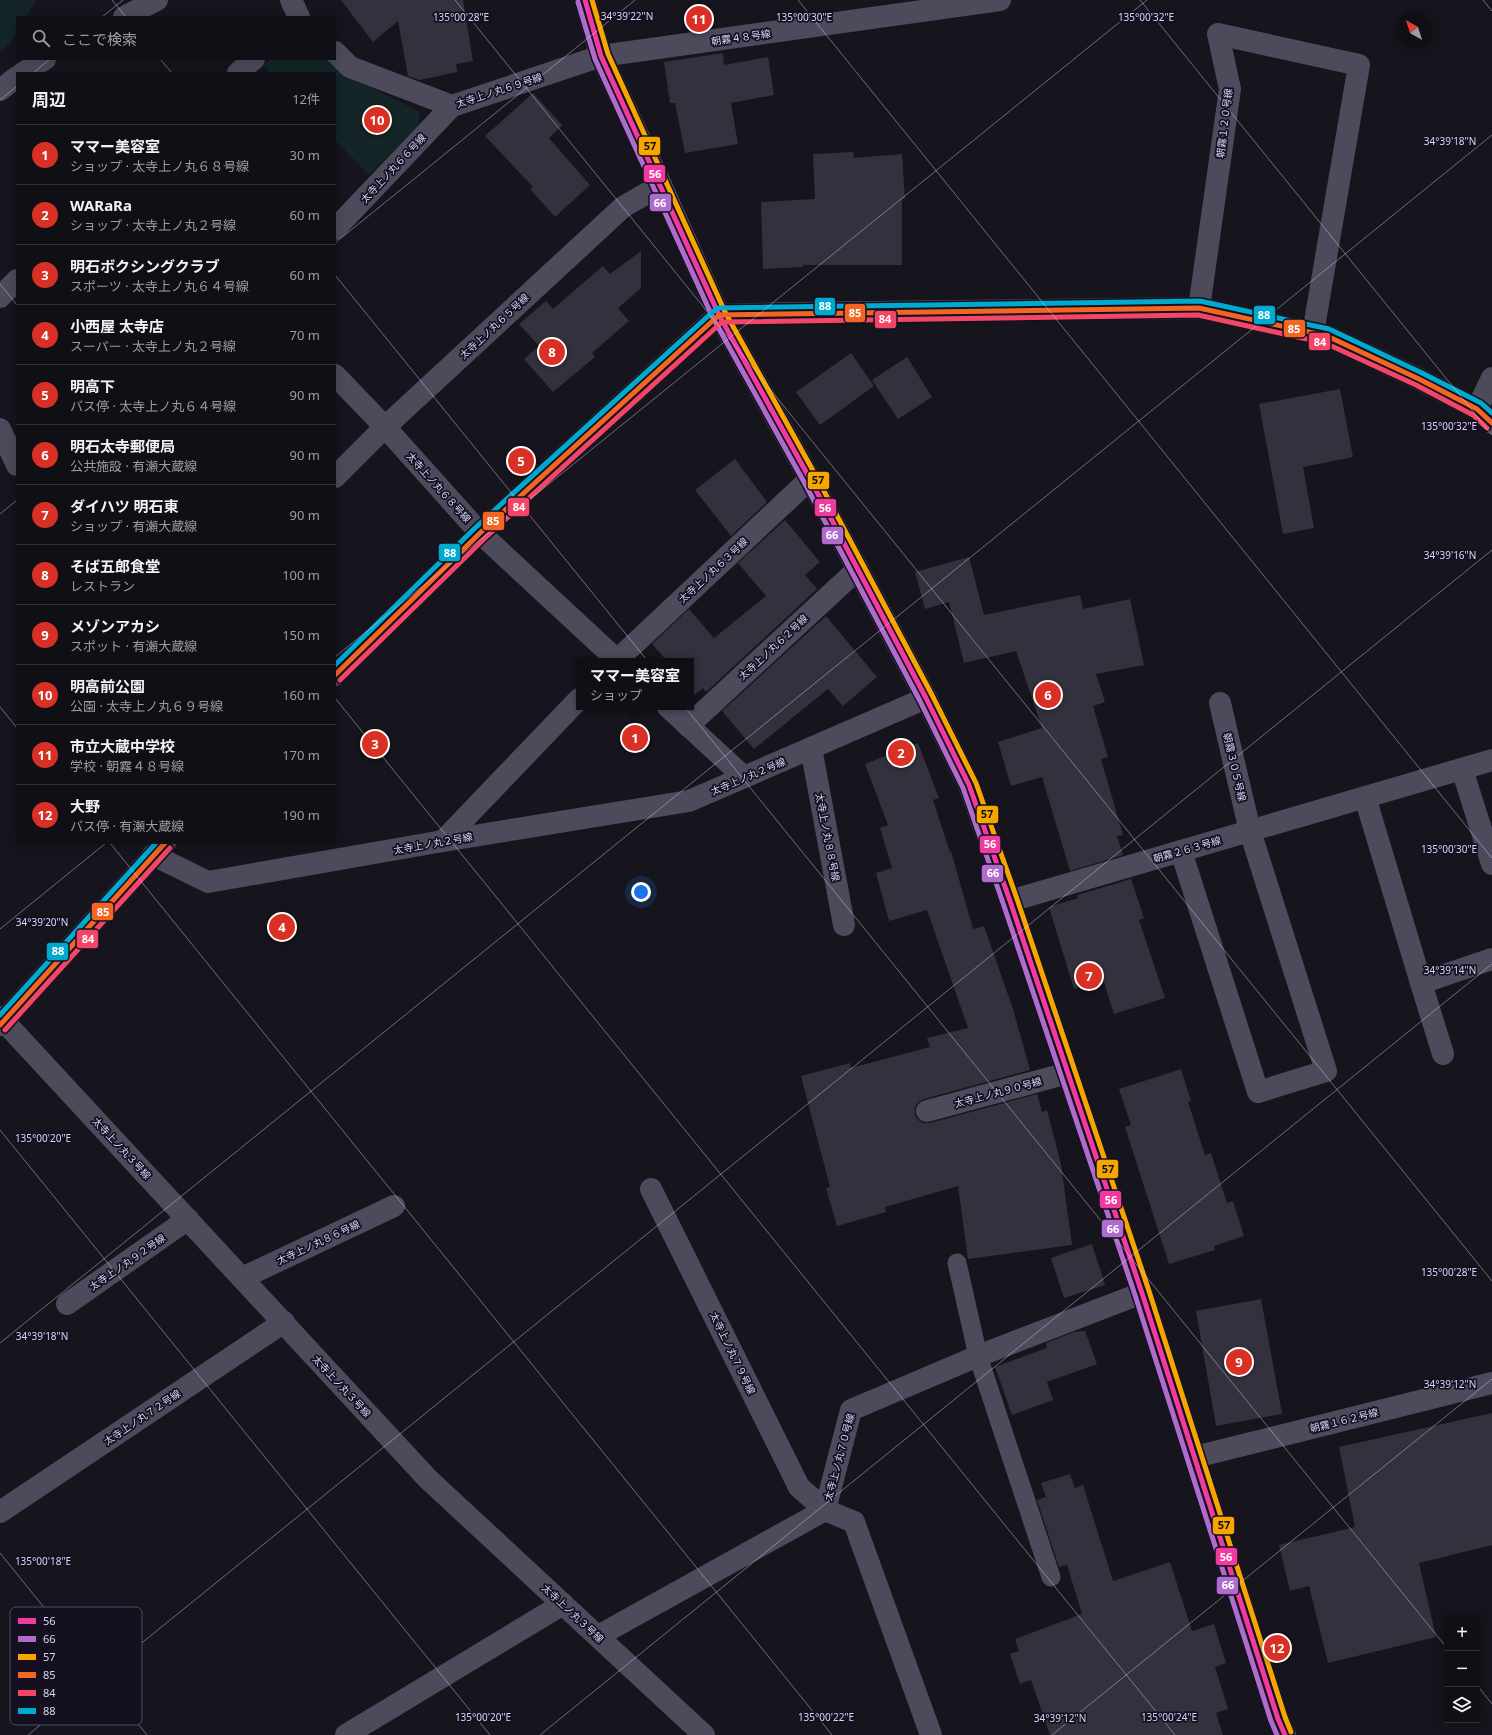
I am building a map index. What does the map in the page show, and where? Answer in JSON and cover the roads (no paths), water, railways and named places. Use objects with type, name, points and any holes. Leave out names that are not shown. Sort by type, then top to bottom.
[{"type":"main road","points":[[585,0],[601,56],[719,315],[858,569],[926,698],[969,785],[1010,901],[1142,1293],[1278,1719],[1285,1735]]},
{"type":"street","points":[[126,16],[157,0]]},
{"type":"street","points":[[291,0],[299,16]]},
{"type":"street","name":"朝霧４８号線","points":[[601,56],[1000,0]]},
{"type":"street","name":"朝霧１２０号線","points":[[1199,308],[1230,89],[1218,34],[1359,65],[1313,333]]},
{"type":"street","name":"太寺上ノ丸６９号線","points":[[336,53],[350,67],[452,106],[601,56]]},
{"type":"street","points":[[239,72],[253,60]]},
{"type":"street","points":[[0,90],[16,79]]},
{"type":"street","name":"太寺上ノ丸６６号線","points":[[336,228],[452,106]]},
{"type":"street","name":"太寺上ノ丸６５号線","points":[[336,476],[385,427],[623,207],[661,185]]},
{"type":"street","points":[[0,297],[16,281]]},
{"type":"street","points":[[336,674],[480,533],[719,315],[789,312],[1199,308],[1327,336],[1419,379],[1485,416],[1492,378]]},
{"type":"street","name":"太寺上ノ丸６８号線","points":[[336,376],[385,427],[480,533],[614,658]]},
{"type":"street","points":[[0,430],[16,463]]},
{"type":"street","name":"太寺上ノ丸６３号線","points":[[620,658],[810,479]]},
{"type":"street","name":"太寺上ノ丸６２号線","points":[[688,726],[858,569]]},
{"type":"street","name":"太寺上ノ丸２号線","points":[[1,1021],[159,849],[208,882],[443,841],[689,801],[926,698]]},
{"type":"street","points":[[443,841],[576,702]]},
{"type":"street","name":"朝霧３０５号線","points":[[1181,851],[1258,1092],[1326,1071],[1250,831],[1220,703]]},
{"type":"street","points":[[671,710],[744,777]]},
{"type":"street","name":"太寺上ノ丸８８号線","points":[[811,748],[844,925]]},
{"type":"street","name":"朝霧２６３号線","points":[[1010,901],[1492,760]]},
{"type":"street","points":[[1462,768],[1492,864]]},
{"type":"street","points":[[1364,797],[1443,1054]]},
{"type":"street","points":[[1421,983],[1492,959]]},
{"type":"street","name":"太寺上ノ丸３号線","points":[[1,1021],[188,1219],[428,1479],[704,1735]]},
{"type":"street","name":"太寺上ノ丸９０号線","points":[[927,1111],[1068,1073]]},
{"type":"street","name":"太寺上ノ丸７９号線","points":[[651,1189],[800,1488],[825,1510],[854,1522],[931,1735]]},
{"type":"street","name":"太寺上ノ丸８６号線","points":[[242,1278],[394,1206]]},
{"type":"street","name":"太寺上ノ丸９２号線","points":[[66,1304],[188,1219]]},
{"type":"street","name":"太寺上ノ丸７０号線","points":[[598,1636],[825,1510],[850,1410],[978,1356],[1142,1293]]},
{"type":"street","name":"太寺上ノ丸７２号線","points":[[0,1512],[284,1322]]},
{"type":"street","name":"朝霧１６２号線","points":[[1195,1457],[1492,1383]]},
{"type":"street","points":[[346,1735],[563,1604]]},
{"type":"lane","points":[[957,1263],[978,1356],[1051,1577]]},
{"type":"place","name":"市立大蔵中学校","points":[[699,19]]},
{"type":"place","name":"明高前公園","points":[[377,120]]},
{"type":"place","name":"そば五郎食堂","points":[[552,352]]},
{"type":"place","name":"明高下","points":[[521,461]]},
{"type":"place","name":"明石太寺郵便局","points":[[1048,695]]},
{"type":"place","name":"ママー美容室","points":[[635,738]]},
{"type":"place","name":"明石ボクシングクラブ","points":[[375,744]]},
{"type":"place","name":"WARaRa","points":[[901,753]]},
{"type":"place","name":"小西屋 太寺店","points":[[282,927]]},
{"type":"place","name":"ダイハツ 明石東","points":[[1089,976]]},
{"type":"place","name":"メゾンアカシ","points":[[1239,1362]]},
{"type":"place","name":"大野","points":[[1277,1648]]}]
